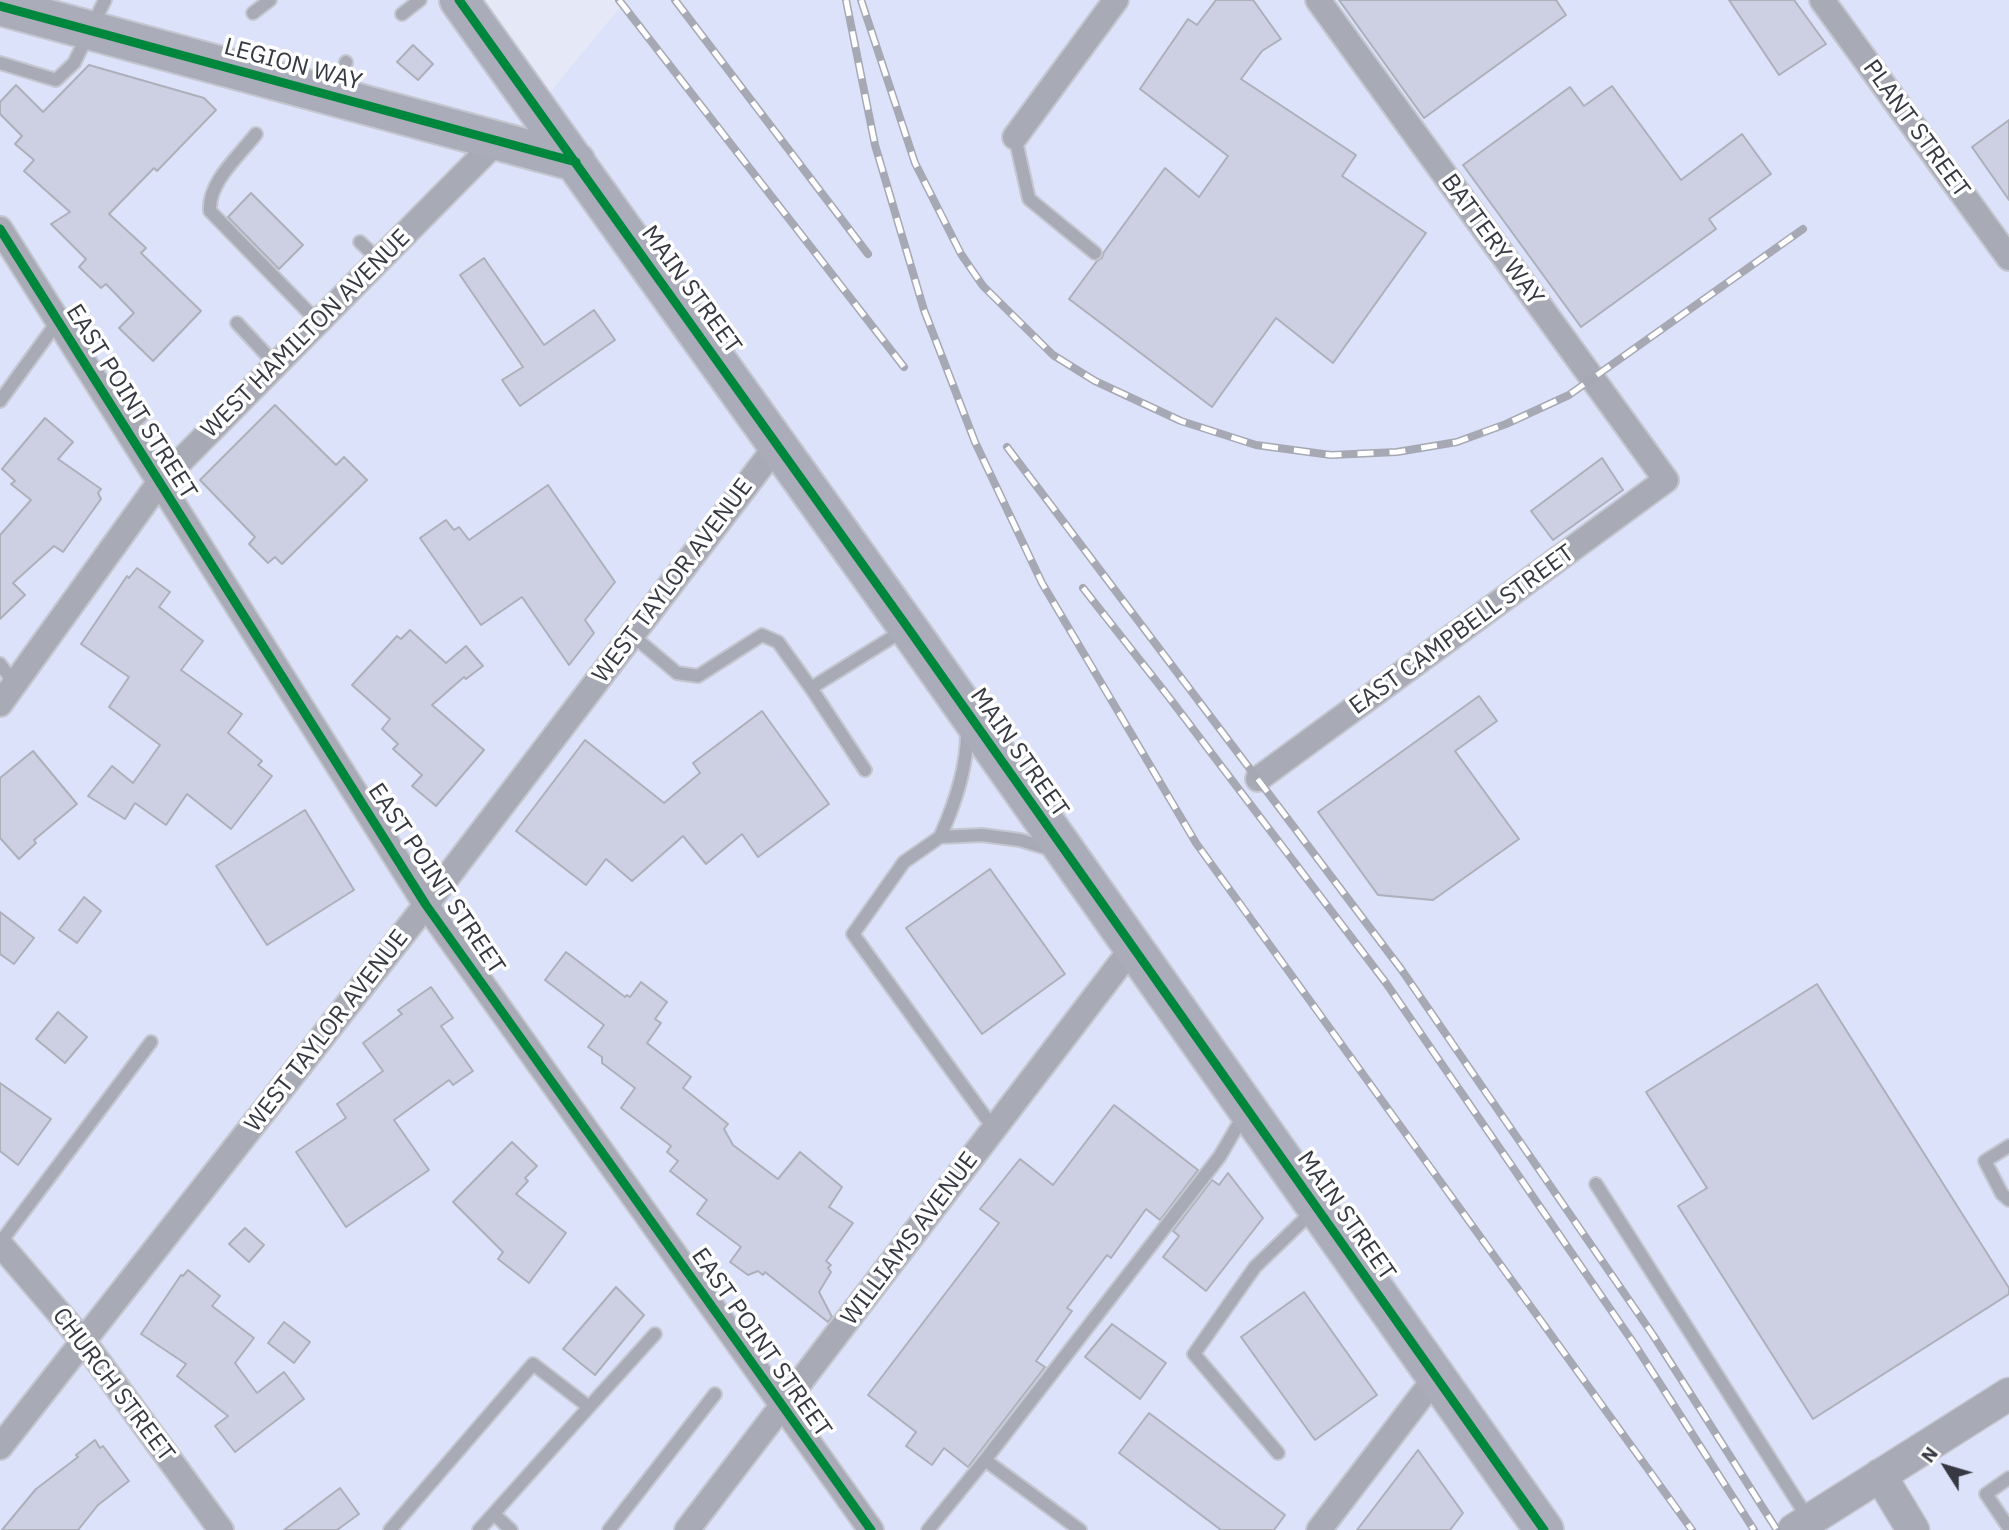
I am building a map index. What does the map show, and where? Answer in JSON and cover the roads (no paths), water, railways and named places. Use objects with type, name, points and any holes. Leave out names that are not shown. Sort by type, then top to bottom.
[{"type":"main road","name":"MAIN STREET","points":[[459,0],[778,444],[1544,1530]]},
{"type":"main road","name":"LEGION WAY","points":[[0,6],[98,15],[342,80],[497,141],[576,162]]},
{"type":"street","points":[[1015,136],[1116,0]]},
{"type":"street","name":"BATTERY WAY","points":[[1318,0],[1666,480]]},
{"type":"street","name":"PLANT STREET","points":[[1827,2],[2009,258]]},
{"type":"street","name":"WEST HAMILTON AVENUE","points":[[0,704],[8,674],[159,483],[497,141]]},
{"type":"street","name":"EAST POINT STREET","points":[[1,232],[426,905],[871,1530]]},
{"type":"street","name":"WEST TAYLOR AVENUE","points":[[0,1447],[426,905],[778,444]]},
{"type":"street","name":"EAST CAMPBELL STREET","points":[[1258,779],[1666,480]]},
{"type":"street","name":"WILLIAMS AVENUE","points":[[687,1530],[1133,947]]},
{"type":"street","name":"CHURCH STREET","points":[[0,1244],[84,1342],[221,1530]]},
{"type":"street","points":[[1319,1530],[1436,1377]]},
{"type":"street","points":[[1802,1525],[2009,1394]]},
{"type":"street","points":[[1880,1475],[1913,1530]]},
{"type":"lane","points":[[253,13],[270,0]]},
{"type":"lane","points":[[402,14],[420,0]]},
{"type":"lane","points":[[0,63],[56,80],[74,62],[98,15]]},
{"type":"lane","points":[[256,134],[217,183],[209,198],[210,211],[318,323]]},
{"type":"lane","points":[[1015,136],[1029,199],[1095,253]]},
{"type":"lane","points":[[360,242],[379,260]]},
{"type":"lane","points":[[0,401],[58,321]]},
{"type":"lane","points":[[237,323],[276,365]]},
{"type":"lane","points":[[126,431],[144,413]]},
{"type":"lane","points":[[811,688],[908,628]]},
{"type":"lane","points":[[632,635],[677,673],[698,676],[762,635],[778,642],[865,770]]},
{"type":"lane","points":[[940,837],[958,790],[967,742],[966,712]]},
{"type":"lane","points":[[994,1129],[853,934],[904,862],[940,837],[982,835],[1020,840],[1069,857]]},
{"type":"lane","points":[[0,1244],[151,1042]]},
{"type":"lane","points":[[928,1530],[1220,1156],[1247,1109]]},
{"type":"lane","points":[[2009,1146],[1985,1161],[2002,1194],[2009,1200]]},
{"type":"lane","points":[[1596,1184],[1802,1525]]},
{"type":"lane","points":[[1278,1453],[1194,1354],[1255,1267],[1316,1207]]},
{"type":"lane","points":[[479,1530],[655,1334]]},
{"type":"lane","points":[[390,1530],[533,1364],[589,1407]]},
{"type":"lane","points":[[609,1530],[715,1394]]},
{"type":"lane","points":[[985,1460],[1080,1530]]},
{"type":"lane","points":[[2009,1478],[1986,1494],[2009,1528]]},
{"type":"lane","points":[[494,1514],[511,1530]]},
{"type":"railway","points":[[619,0],[904,367]]},
{"type":"railway","points":[[675,0],[868,254]]},
{"type":"railway","points":[[846,0],[875,145],[924,310],[975,442],[1042,583],[1196,843],[1692,1530]]},
{"type":"railway","points":[[861,0],[915,163],[961,254],[983,286],[1053,355],[1095,381],[1181,421],[1256,445],[1331,455],[1397,452],[1457,442],[1506,424],[1569,395],[1803,229]]},
{"type":"railway","points":[[1007,447],[1401,969],[1653,1335],[1777,1530]]},
{"type":"railway","points":[[1083,588],[1386,983],[1635,1345],[1754,1530]]}]
